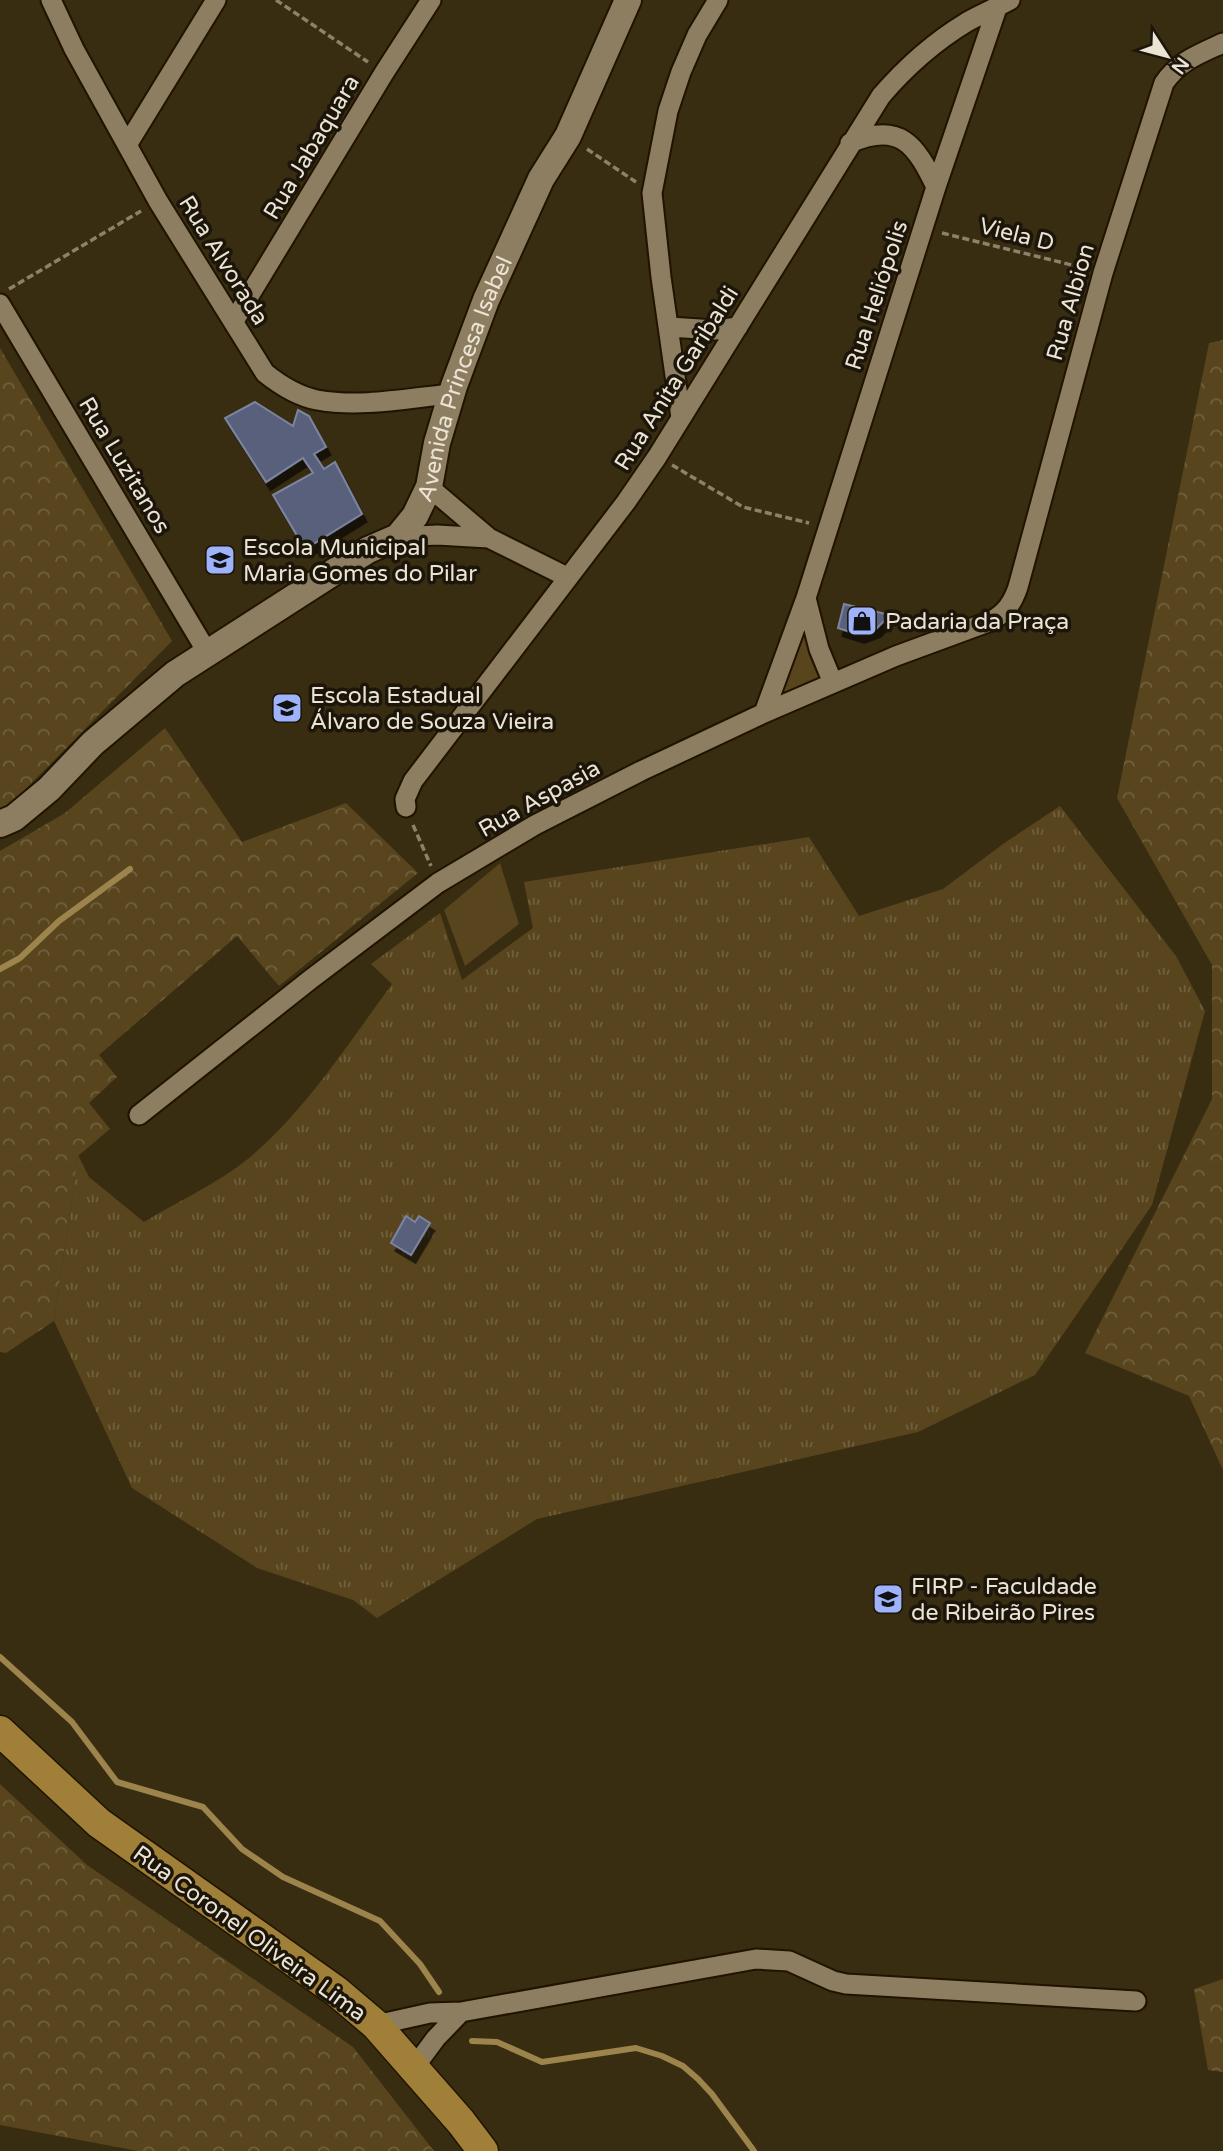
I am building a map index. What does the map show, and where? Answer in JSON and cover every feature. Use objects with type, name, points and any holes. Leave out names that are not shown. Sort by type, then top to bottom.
[{"type":"main road","name":"Avenida Princesa Isabel","points":[[0,824],[14,818],[49,789],[93,743],[175,674],[368,550],[398,537],[415,516],[429,487],[452,394],[486,300],[541,179],[568,136],[628,0]]},
{"type":"main road","name":"Rua Coronel Oliveira Lima","points":[[0,1731],[99,1823],[336,1992],[376,2025],[483,2151]]},
{"type":"street","name":"Rua Alvorada","points":[[51,0],[74,49],[158,201],[265,373],[283,387],[315,400],[379,401],[452,394]]},
{"type":"street","points":[[127,145],[216,0]]},
{"type":"street","name":"Rua Jabaquara","points":[[234,321],[431,0]]},
{"type":"street","points":[[681,418],[652,194],[668,111],[681,72],[697,35],[718,0]]},
{"type":"street","name":"Rua Anita Garibaldi","points":[[405,807],[405,799],[413,781],[626,502],[657,457],[881,96],[902,72],[966,23],[1004,4]]},
{"type":"street","name":"Rua Heliópolis","points":[[764,713],[806,598],[936,187],[1004,4]]},
{"type":"street","name":"Rua Albion","points":[[1009,606],[1018,587],[1103,272],[1164,83],[1172,70],[1185,60],[1223,43]]},
{"type":"street","points":[[850,143],[867,136],[900,137],[918,153],[936,187]]},
{"type":"street","name":"Rua Luzitanos","points":[[0,304],[207,652]]},
{"type":"street","points":[[669,327],[715,330],[738,327]]},
{"type":"street","points":[[429,487],[489,538],[567,577]]},
{"type":"street","points":[[398,537],[437,535],[489,538]]},
{"type":"street","points":[[806,598],[819,649],[833,683]]},
{"type":"street","name":"Rua Aspasia","points":[[139,1115],[438,883],[547,819],[764,713],[896,656],[991,621],[1009,606]]},
{"type":"street","points":[[376,2025],[429,2013],[455,2018],[756,1959],[789,1961],[846,1984],[1136,2001]]},
{"type":"street","points":[[413,2069],[455,2018]]},
{"type":"path","points":[[276,0],[384,73]]},
{"type":"path","points":[[568,136],[652,194]]},
{"type":"path","points":[[0,295],[158,201]]},
{"type":"path","name":"Viela D","points":[[923,229],[1103,272]]},
{"type":"path","points":[[657,457],[743,507],[828,528]]},
{"type":"path","points":[[405,807],[438,883]]},
{"type":"green space","points":[[1223,340],[1223,1470],[1189,1396],[1085,1353],[1212,1099],[1212,965],[1117,798],[1209,343]]},
{"type":"green space","points":[[0,348],[172,641],[0,815]]},
{"type":"green space","points":[[806,616],[825,681],[782,700],[786,660]]},
{"type":"green space","points":[[165,728],[242,842],[346,803],[418,873],[279,986],[237,936],[99,1055],[117,1077],[89,1103],[110,1129],[78,1156],[54,1321],[6,1353],[0,1352],[0,851],[65,813]]},
{"type":"green space","points":[[1060,806],[1176,956],[1205,1011],[1152,1205],[1035,1375],[918,1432],[537,1519],[377,1618],[353,1600],[257,1568],[132,1488],[54,1321],[78,1155],[89,1177],[144,1222],[216,1181],[257,1151],[295,1113],[392,984],[371,964],[440,913],[462,980],[533,928],[524,882],[809,837],[859,916],[943,889]]},
{"type":"green space","points":[[500,863],[519,924],[465,966],[444,910]]},
{"type":"green space","points":[[0,1784],[87,1865],[353,2047],[434,2151],[138,2151],[0,2125]]},
{"type":"green space","points":[[1223,1979],[1223,2072],[1208,2070],[1194,1989]]},
{"type":"building","points":[[255,402],[293,426],[298,410],[309,416],[326,447],[314,454],[324,469],[335,462],[362,514],[305,549],[273,495],[313,473],[303,458],[266,482],[225,418]]},
{"type":"building","name":"Padaria da Praça","points":[[844,604],[890,615],[876,629],[860,635],[838,628]]},
{"type":"building","points":[[406,1216],[415,1222],[419,1216],[430,1223],[411,1255],[391,1243]]},
{"type":"waterway","points":[[0,969],[20,958],[59,921],[130,869]]},
{"type":"waterway","points":[[0,1657],[72,1722],[117,1782],[203,1807],[242,1849],[283,1877],[380,1921],[420,1964],[439,1992]]},
{"type":"waterway","points":[[472,2041],[497,2042],[542,2062],[636,2048],[662,2056],[683,2066],[698,2079],[754,2151]]},
{"type":"place","name":"Escola Municipal Maria Gomes do Pilar","points":[[220,560]]},
{"type":"place","name":"Padaria da Praça","points":[[862,621]]},
{"type":"place","name":"Escola Estadual Álvaro de Souza Vieira","points":[[287,708]]},
{"type":"place","name":"FIRP - Faculdade de Ribeirão Pires","points":[[888,1599]]}]
